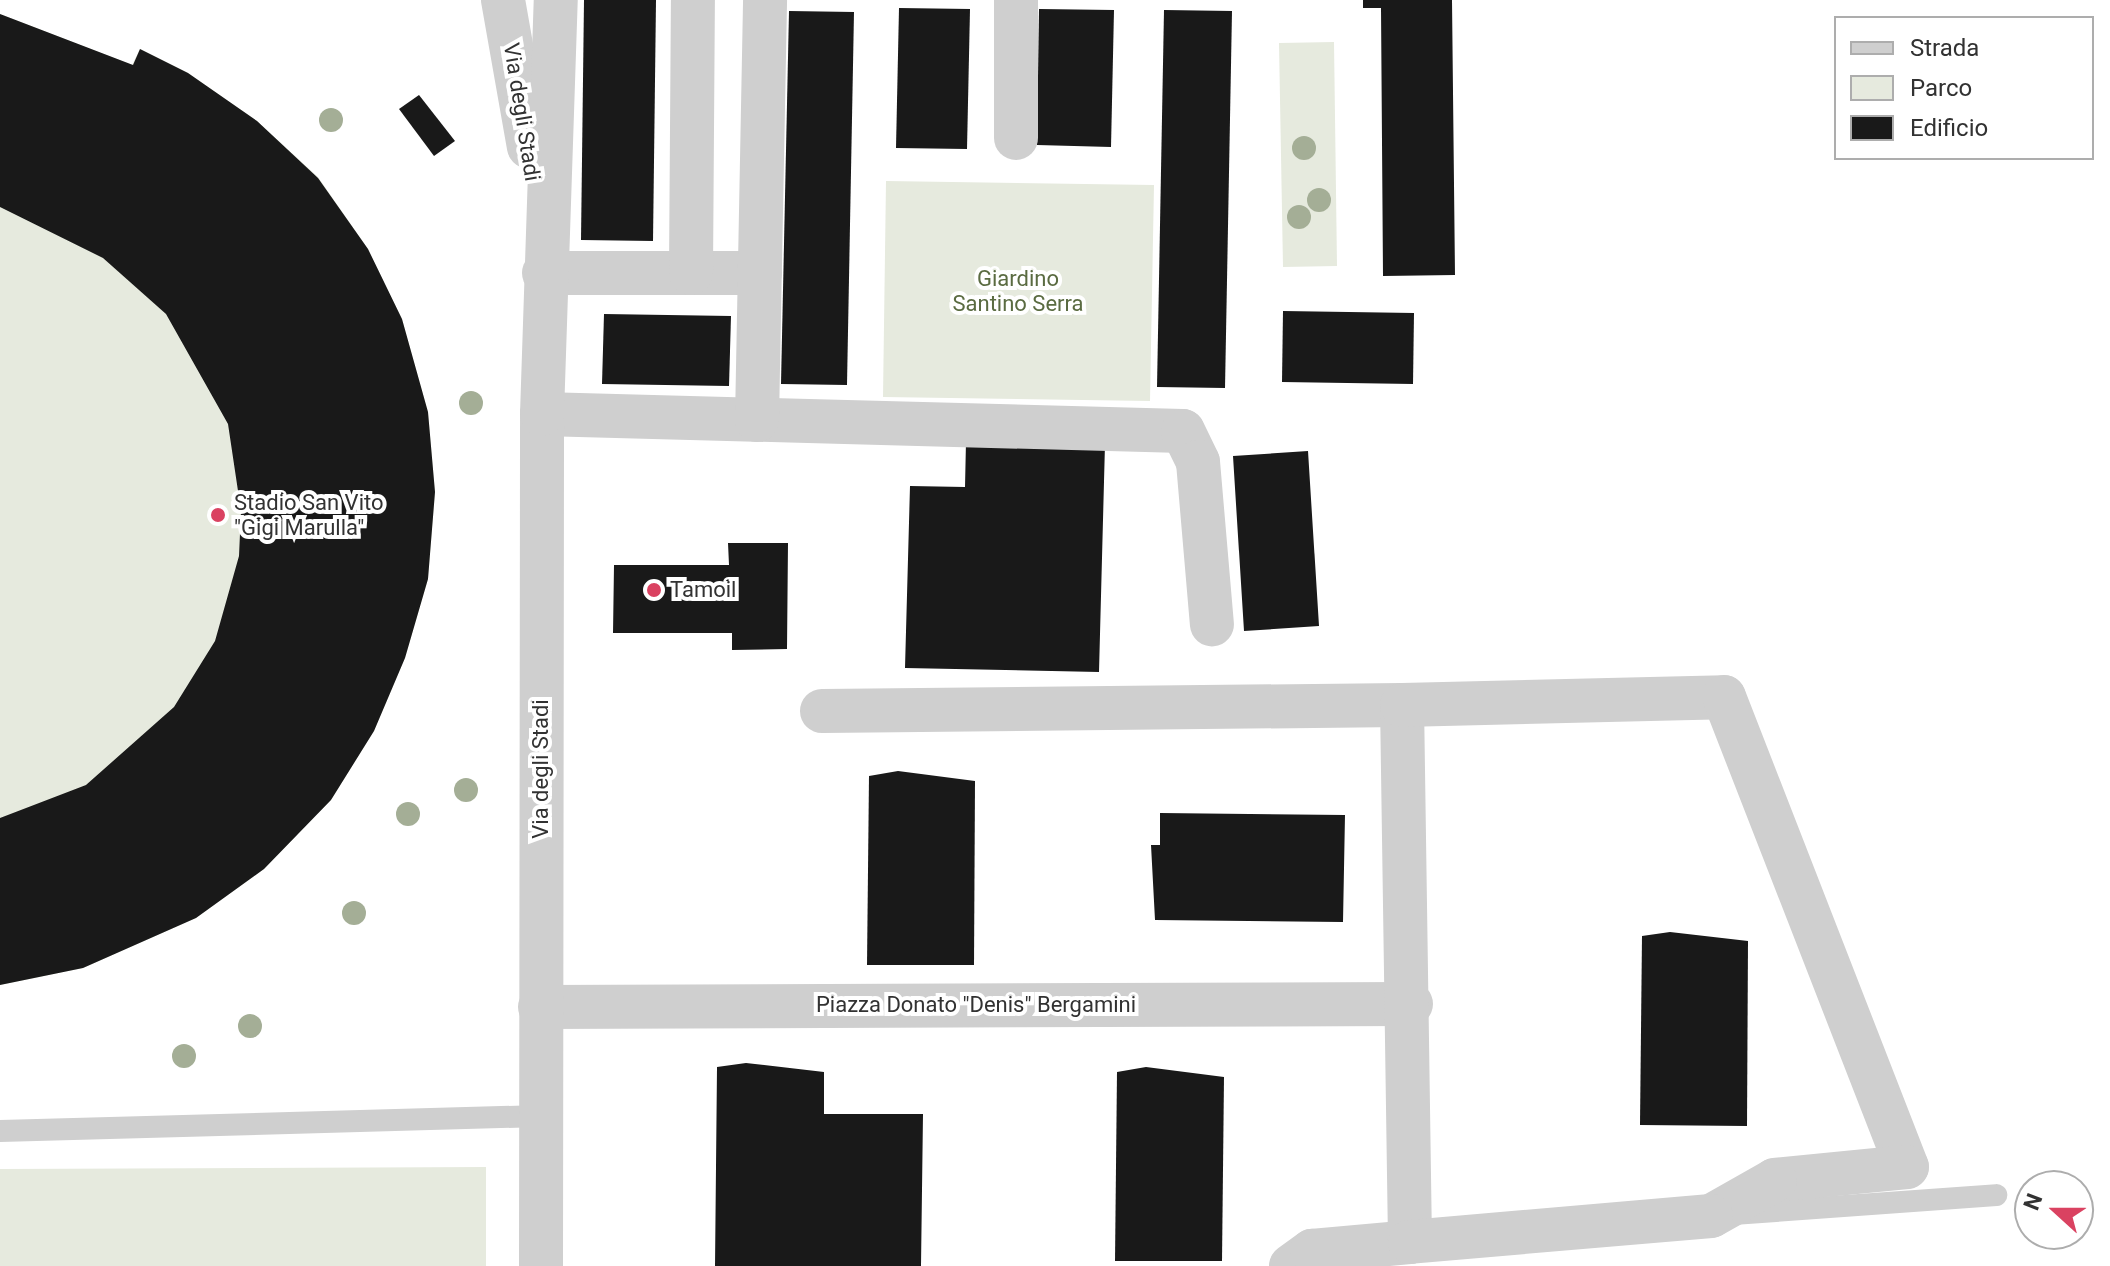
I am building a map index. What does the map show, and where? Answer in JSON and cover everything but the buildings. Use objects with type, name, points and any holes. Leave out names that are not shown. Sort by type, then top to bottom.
[{"type":"street","name":"Via degli Stadi","points":[[503,0],[544,273]]},
{"type":"street","name":"Via degli Stadi","points":[[541,1266],[542,414],[544,273],[556,0]]},
{"type":"street","points":[[691,273],[693,0]]},
{"type":"street","points":[[757,420],[765,0]]},
{"type":"street","points":[[1016,0],[1016,138]]},
{"type":"street","points":[[544,273],[760,273]]},
{"type":"street","points":[[542,414],[1183,431],[1198,462],[1212,624]]},
{"type":"street","points":[[822,711],[1402,705],[1724,697],[1907,1167],[1775,1180],[1711,1216],[1312,1251],[1291,1266]]},
{"type":"street","points":[[1402,705],[1411,1004],[1410,1242]]},
{"type":"street","name":"Piazza Donato \"Denis\" Bergamini","points":[[540,1007],[1411,1004]]},
{"type":"lane","points":[[0,1131],[540,1116]]},
{"type":"lane","points":[[1711,1216],[1996,1195]]},
{"type":"green space","name":"Stadio San Vito \"Gigi Marulla\"","points":[[0,14],[132,65],[140,49],[188,73],[257,121],[318,177],[368,249],[402,319],[428,412],[435,492],[428,579],[405,658],[374,731],[331,800],[264,869],[196,918],[83,968],[0,985]]},
{"type":"green space","points":[[1334,42],[1337,266],[1283,267],[1279,43]]},
{"type":"green space","name":"Giardino Santino Serra","points":[[886,181],[1154,185],[1150,401],[883,397]]},
{"type":"green space","points":[[486,1167],[486,1266],[0,1266],[0,1169]]},
{"type":"place","name":"Stadio San Vito \"Gigi Marulla\"","points":[[218,515]]},
{"type":"place","name":"Tamoil","points":[[654,590]]}]
